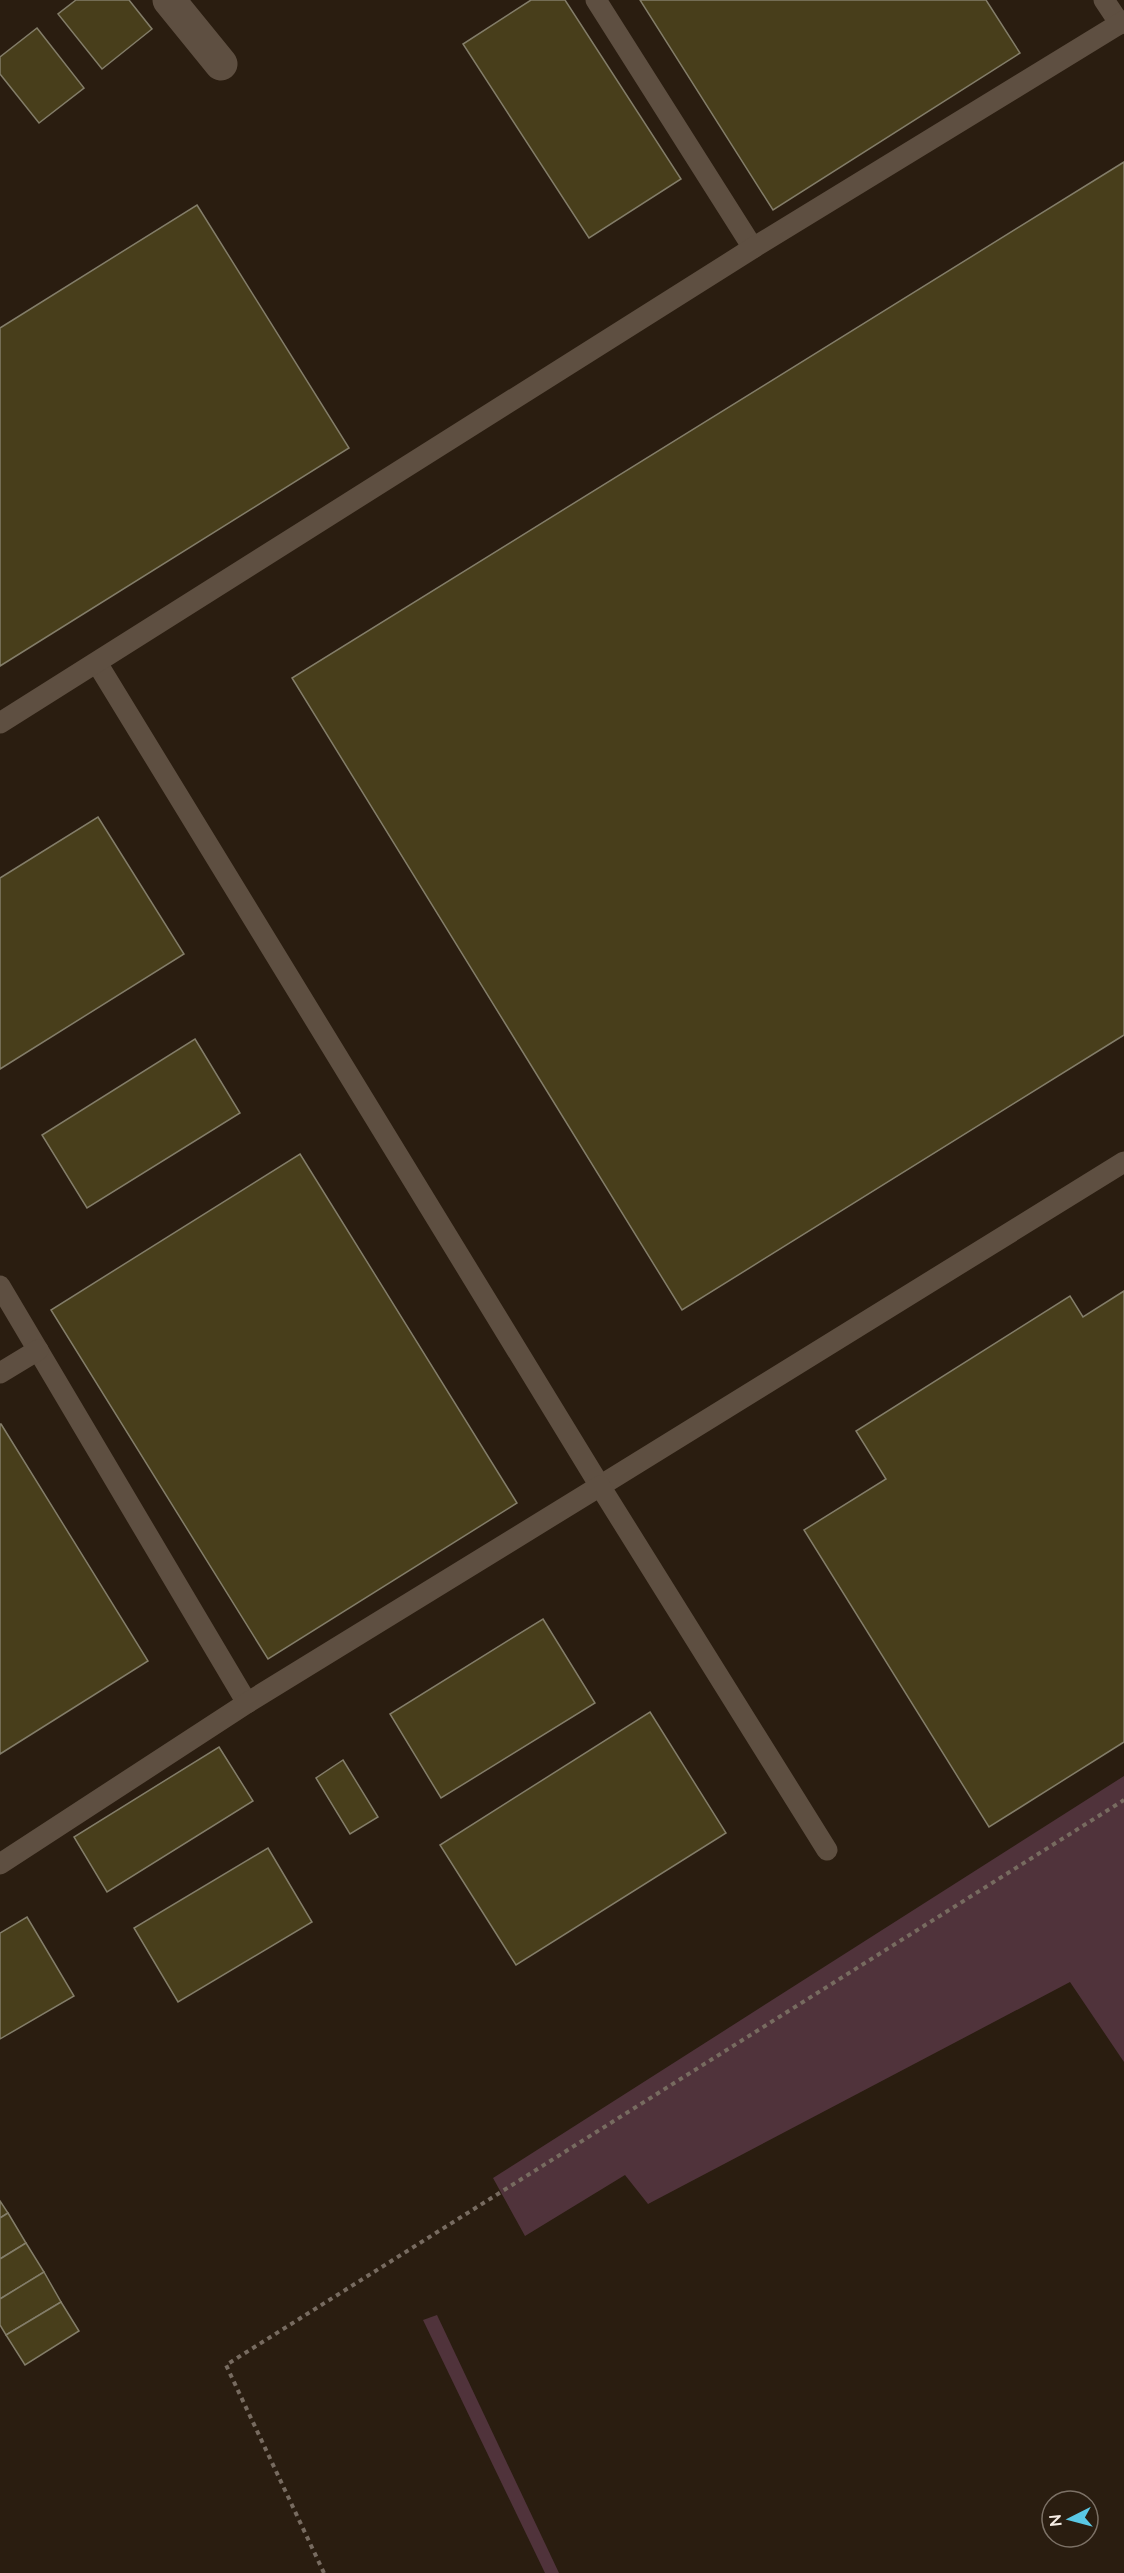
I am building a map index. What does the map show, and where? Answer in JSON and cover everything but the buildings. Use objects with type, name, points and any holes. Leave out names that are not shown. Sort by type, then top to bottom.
[{"type":"street","points":[[169,0],[221,64]]},
{"type":"lane","points":[[596,0],[753,248]]},
{"type":"lane","points":[[0,723],[753,248],[1122,22],[1104,0]]},
{"type":"lane","points":[[97,663],[600,1486],[827,1850]]},
{"type":"lane","points":[[0,1864],[247,1702],[1124,1162]]},
{"type":"lane","points":[[1,1291],[247,1702]]},
{"type":"lane","points":[[0,1373],[38,1350]]},
{"type":"path","points":[[324,2573],[226,2365],[1124,1800]]},
{"type":"shaded area","points":[[1124,1776],[1124,2062],[1070,1982],[648,2204],[625,2175],[525,2236],[493,2178]]},
{"type":"shaded area","points":[[437,2315],[559,2573],[545,2573],[423,2320]]}]
